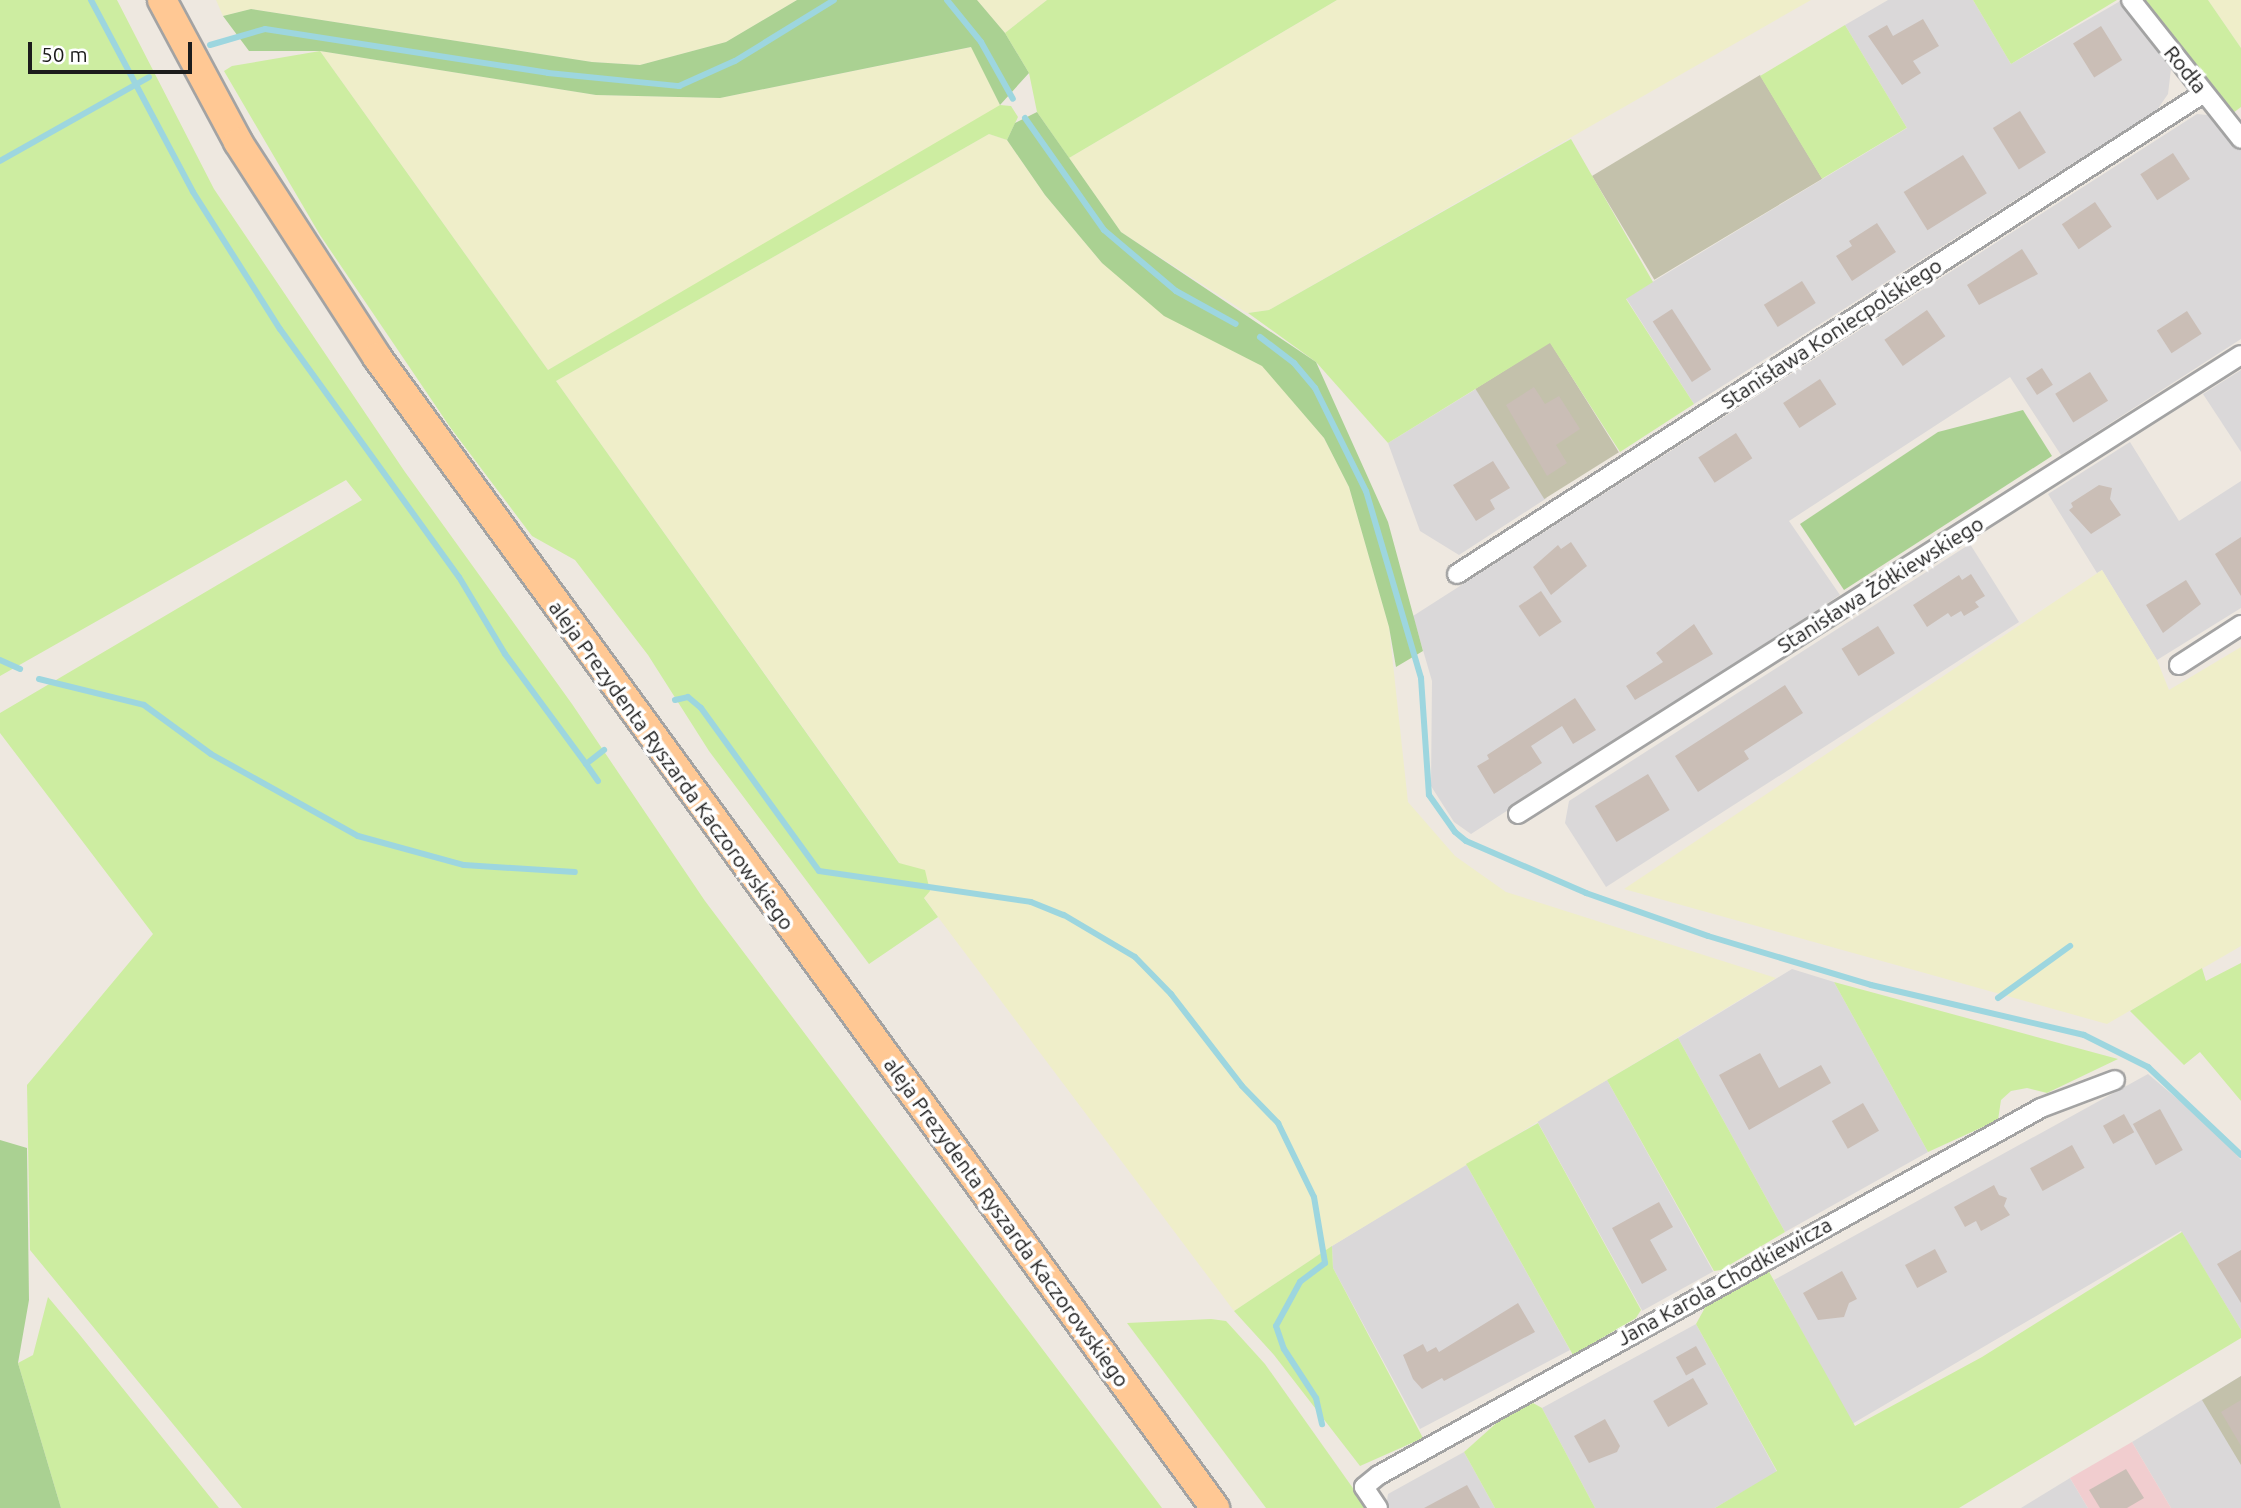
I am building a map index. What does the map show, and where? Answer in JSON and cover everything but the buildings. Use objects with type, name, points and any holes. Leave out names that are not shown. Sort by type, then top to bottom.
[{"type":"main road","name":"aleja Prezydenta Ryszarda Kaczorowskiego","points":[[162,0],[238,142],[377,357],[1215,1508]]},
{"type":"street","name":"Rodła","points":[[2131,0],[2241,139]]},
{"type":"street","name":"Stanisława Koniecpolskiego","points":[[1457,574],[2204,93]]},
{"type":"street","name":"Stanisława Żółkiewskiego","points":[[1518,814],[2241,355]]},
{"type":"street","points":[[2179,665],[2241,625]]},
{"type":"street","name":"Jana Karola Chodkiewicza","points":[[1378,1508],[1364,1488],[1379,1475],[2041,1108],[2115,1080]]},
{"type":"shaded area","points":[[1888,0],[1973,0],[2011,64],[2122,0],[2171,69],[2168,94],[2157,110],[1694,404],[1626,298],[1907,128],[1845,25]]},
{"type":"shaded area","points":[[1760,75],[1822,179],[1654,280],[1592,176]]},
{"type":"shaded area","points":[[2197,114],[2216,116],[2241,149],[2241,339],[2061,455],[2010,377],[1789,521],[1840,595],[1471,834],[1454,822],[1431,786],[1432,681],[1413,616]]},
{"type":"shaded area","points":[[1550,342],[1619,452],[1544,499],[1475,389]]},
{"type":"shaded area","points":[[2241,370],[2241,452],[2203,394]]},
{"type":"shaded area","points":[[1476,389],[1547,498],[1459,555],[1420,531],[1388,443]]},
{"type":"shaded area","points":[[2130,442],[2179,521],[2241,481],[2241,608],[2157,660],[2102,570],[2097,573],[2048,494]]},
{"type":"shaded area","points":[[1970,544],[2019,622],[1606,887],[1565,823],[1569,801]]},
{"type":"shaded area","points":[[1792,969],[1834,982],[1928,1152],[1785,1232],[1678,1038]]},
{"type":"shaded area","points":[[2148,1074],[2214,1130],[2241,1160],[2241,1330],[2181,1231],[1852,1424],[1774,1280]]},
{"type":"shaded area","points":[[1607,1080],[1713,1272],[1642,1311],[1536,1119]]},
{"type":"shaded area","points":[[1466,1164],[1570,1350],[1420,1429],[1333,1268],[1332,1246]]},
{"type":"shaded area","points":[[1696,1324],[1777,1472],[1715,1508],[1595,1508],[1542,1408]]},
{"type":"shaded area","points":[[2241,1376],[2241,1508],[2171,1508],[2132,1442]]},
{"type":"shaded area","points":[[2241,1376],[2241,1465],[2202,1400]]},
{"type":"shaded area","points":[[2132,1442],[2171,1508],[2088,1508],[2070,1478]]},
{"type":"shaded area","points":[[1464,1452],[1495,1508],[1386,1508],[1388,1494]]},
{"type":"shaded area","points":[[2070,1478],[2088,1508],[2021,1508]]},
{"type":"green space","points":[[0,0],[117,0],[214,189],[405,472],[572,704],[705,901],[1162,1508],[242,1508],[30,1250],[27,1085],[153,934],[0,733],[0,713],[362,500],[346,480],[0,676]]},
{"type":"green space","points":[[216,0],[797,0],[726,42],[640,65],[592,62],[251,9],[223,16]]},
{"type":"green space","points":[[797,0],[977,0],[1005,33],[1029,73],[1000,105],[971,47],[720,98],[596,95],[320,51],[249,51],[223,16],[251,9],[592,62],[640,65],[726,42]]},
{"type":"green space","points":[[977,0],[1047,0],[1005,33]]},
{"type":"green space","points":[[1047,0],[1337,0],[1069,158],[1037,112],[1029,73],[1005,33]]},
{"type":"green space","points":[[1337,0],[1811,0],[1269,310],[1247,313],[1121,232],[1069,158]]},
{"type":"green space","points":[[1973,0],[2117,0],[2011,64]]},
{"type":"green space","points":[[2145,0],[2208,0],[2241,48],[2241,107],[2233,113]]},
{"type":"green space","points":[[2208,0],[2241,0],[2241,48]]},
{"type":"green space","points":[[1845,25],[1907,128],[1822,179],[1760,76]]},
{"type":"green space","points":[[972,47],[1000,105],[989,115],[548,370],[320,51],[596,95],[720,98]]},
{"type":"green space","points":[[320,51],[548,370],[1000,105],[1011,106],[1018,117],[1007,140],[989,134],[556,381],[899,863],[925,870],[930,891],[924,898],[938,917],[869,964],[709,751],[648,655],[575,560],[532,536],[450,427],[320,235],[224,71],[232,66]]},
{"type":"green space","points":[[1037,112],[1121,232],[1316,362],[1388,522],[1423,651],[1396,667],[1389,627],[1349,487],[1324,438],[1262,366],[1164,316],[1102,263],[1045,195],[1007,140],[1015,123]]},
{"type":"green space","points":[[989,134],[1007,140],[1045,195],[1102,263],[1262,365],[1324,438],[1349,487],[1389,627],[1408,802],[1455,856],[1506,892],[1776,978],[1332,1246],[1234,1311],[938,917],[556,381]]},
{"type":"green space","points":[[1571,139],[1653,282],[1626,299],[1694,404],[1620,452],[1550,343],[1388,443],[1316,362],[1248,313],[1269,310]]},
{"type":"green space","points":[[2023,410],[2052,456],[1844,590],[1800,524],[1938,432]]},
{"type":"green space","points":[[2102,570],[2157,660],[2169,690],[2241,647],[2241,946],[2107,1024],[1624,889]]},
{"type":"green space","points":[[2241,963],[2241,1101],[2200,1052],[2184,1065],[2130,1011],[2202,968],[2206,981]]},
{"type":"green space","points":[[1834,982],[2118,1059],[2047,1093],[2027,1088],[2011,1091],[2001,1100],[1998,1120],[1928,1152]]},
{"type":"green space","points":[[1678,1038],[1785,1232],[1721,1270],[1714,1271],[1607,1080]]},
{"type":"green space","points":[[1538,1123],[1641,1310],[1636,1318],[1573,1355],[1466,1164]]},
{"type":"green space","points":[[0,1140],[27,1148],[29,1300],[18,1363],[61,1508],[0,1508]]},
{"type":"green space","points":[[2182,1232],[2241,1330],[2241,1338],[1959,1508],[1715,1508],[1777,1471],[1696,1324],[1707,1304],[1768,1270],[1855,1426],[1982,1357]]},
{"type":"green space","points":[[1332,1246],[1333,1268],[1423,1438],[1360,1466],[1274,1355],[1234,1311]]},
{"type":"green space","points":[[48,1297],[219,1508],[61,1508],[18,1363],[33,1355]]},
{"type":"green space","points":[[1211,1319],[1226,1321],[1265,1364],[1367,1508],[1266,1508],[1127,1323]]},
{"type":"green space","points":[[1533,1403],[1542,1408],[1595,1508],[1495,1508],[1464,1452],[1501,1419]]},
{"type":"waterway","points":[[91,0],[193,192],[280,329],[459,577],[505,654],[586,764]]},
{"type":"waterway","points":[[210,45],[265,29],[548,73],[679,86],[735,61],[834,0]]},
{"type":"waterway","points":[[947,0],[981,42],[1013,99]]},
{"type":"waterway","points":[[0,161],[149,77]]},
{"type":"waterway","points":[[1025,118],[1104,230],[1176,291],[1236,324]]},
{"type":"waterway","points":[[1260,337],[1294,363],[1315,388],[1366,491],[1421,678],[1429,795],[1455,832],[1466,841],[1586,893],[1708,936],[1871,985],[2084,1035],[2148,1067],[2241,1155]]},
{"type":"waterway","points":[[0,660],[20,669]]},
{"type":"waterway","points":[[39,679],[144,705],[211,754],[358,836],[464,865],[575,872]]},
{"type":"waterway","points":[[675,700],[688,697],[701,708],[819,871],[1031,902],[1064,915],[1135,957],[1171,994],[1242,1086],[1278,1123],[1314,1197],[1325,1263],[1300,1282],[1276,1326],[1284,1349],[1316,1398],[1322,1424]]},
{"type":"waterway","points":[[598,781],[586,764],[604,750]]},
{"type":"waterway","points":[[1998,998],[2070,946]]}]
